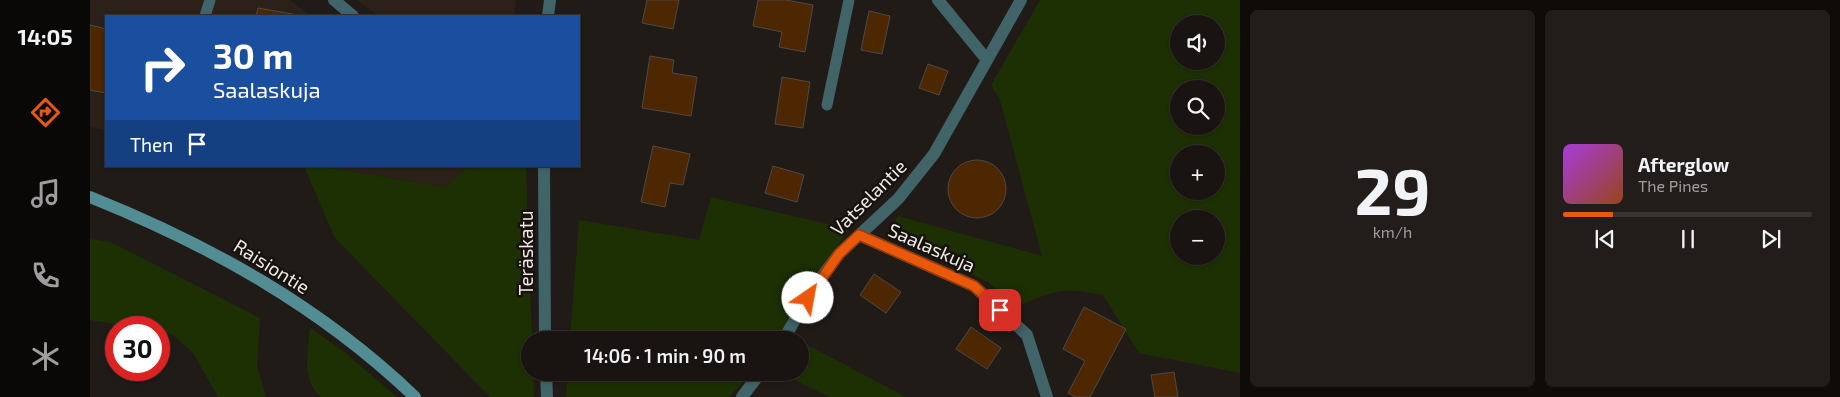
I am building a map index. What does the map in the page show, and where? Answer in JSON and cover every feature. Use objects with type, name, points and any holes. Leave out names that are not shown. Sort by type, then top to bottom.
[{"type":"main road","name":"Raisiontie","points":[[90,197],[162,227],[249,272],[352,342],[415,397]]},
{"type":"street","points":[[334,0],[352,15]]},
{"type":"street","points":[[548,15],[550,0]]},
{"type":"street","points":[[938,0],[987,60]]},
{"type":"street","name":"Vatselantie","points":[[788,331],[817,283],[839,254],[898,199],[934,154],[1021,0]]},
{"type":"street","name":"Teräskatu","points":[[544,167],[545,331]]},
{"type":"street","name":"Saalaskuja","points":[[859,235],[974,286],[1026,335],[1047,397]]},
{"type":"street","points":[[546,381],[547,397]]},
{"type":"street","points":[[742,397],[754,381]]},
{"type":"lane","points":[[205,15],[210,0]]},
{"type":"lane","points":[[827,105],[849,0]]},
{"type":"shaded area","points":[[90,0],[290,0],[309,15],[105,15],[105,130],[90,127]]},
{"type":"shaded area","points":[[357,0],[516,0],[514,15],[378,15]]},
{"type":"shaded area","points":[[324,167],[468,167],[446,187]]},
{"type":"green space","points":[[1040,0],[1240,0],[1240,373],[1139,353],[1103,295],[1077,291],[1058,292],[1017,307],[987,282],[890,231],[898,216],[1042,256],[1000,100],[991,85]]},
{"type":"green space","points":[[304,167],[324,167],[446,187],[468,167],[526,167],[532,331],[521,331],[521,381],[533,381],[534,397],[490,397],[335,238]]},
{"type":"green space","points":[[711,197],[849,229],[781,331],[571,331],[579,220],[699,240]]},
{"type":"green space","points":[[90,239],[111,242],[260,318],[257,365],[266,397],[218,397],[193,353],[170,334],[170,316],[105,316],[105,322],[90,320]]},
{"type":"green space","points":[[310,328],[342,350],[397,397],[321,397],[315,390],[308,374],[307,355]]},
{"type":"green space","points":[[809,346],[906,397],[829,397],[797,381],[809,381]]},
{"type":"green space","points":[[567,381],[744,381],[729,397],[566,397]]},
{"type":"building","points":[[647,0],[679,0],[673,29],[642,23]]},
{"type":"building","points":[[758,0],[786,0],[813,5],[805,52],[779,47],[782,32],[753,26]]},
{"type":"building","points":[[258,8],[298,15],[256,15]]},
{"type":"building","points":[[869,11],[890,16],[882,54],[861,50]]},
{"type":"building","points":[[90,25],[105,29],[105,93],[90,90]]},
{"type":"building","points":[[650,56],[674,60],[672,73],[697,77],[691,116],[642,108]]},
{"type":"building","points":[[928,64],[948,71],[939,95],[919,88]]},
{"type":"building","points":[[782,77],[810,82],[803,128],[775,124]]},
{"type":"building","points":[[653,146],[690,154],[683,185],[670,183],[665,207],[641,202]]},
{"type":"building","points":[[971,160],[983,160],[998,168],[1006,183],[1006,195],[998,210],[983,218],[971,218],[956,210],[948,195],[948,183],[956,168]]},
{"type":"building","points":[[773,166],[804,175],[797,202],[765,193]]},
{"type":"building","points":[[874,274],[901,292],[886,313],[860,295]]},
{"type":"building","points":[[1084,307],[1126,329],[1090,397],[1076,397],[1068,393],[1085,361],[1063,349]]},
{"type":"building","points":[[971,327],[1001,348],[987,369],[956,349]]},
{"type":"building","points":[[1174,372],[1178,397],[1155,397],[1151,375]]},
{"type":"route","points":[[808,298],[839,254],[859,235],[974,286],[1000,310]]}]
